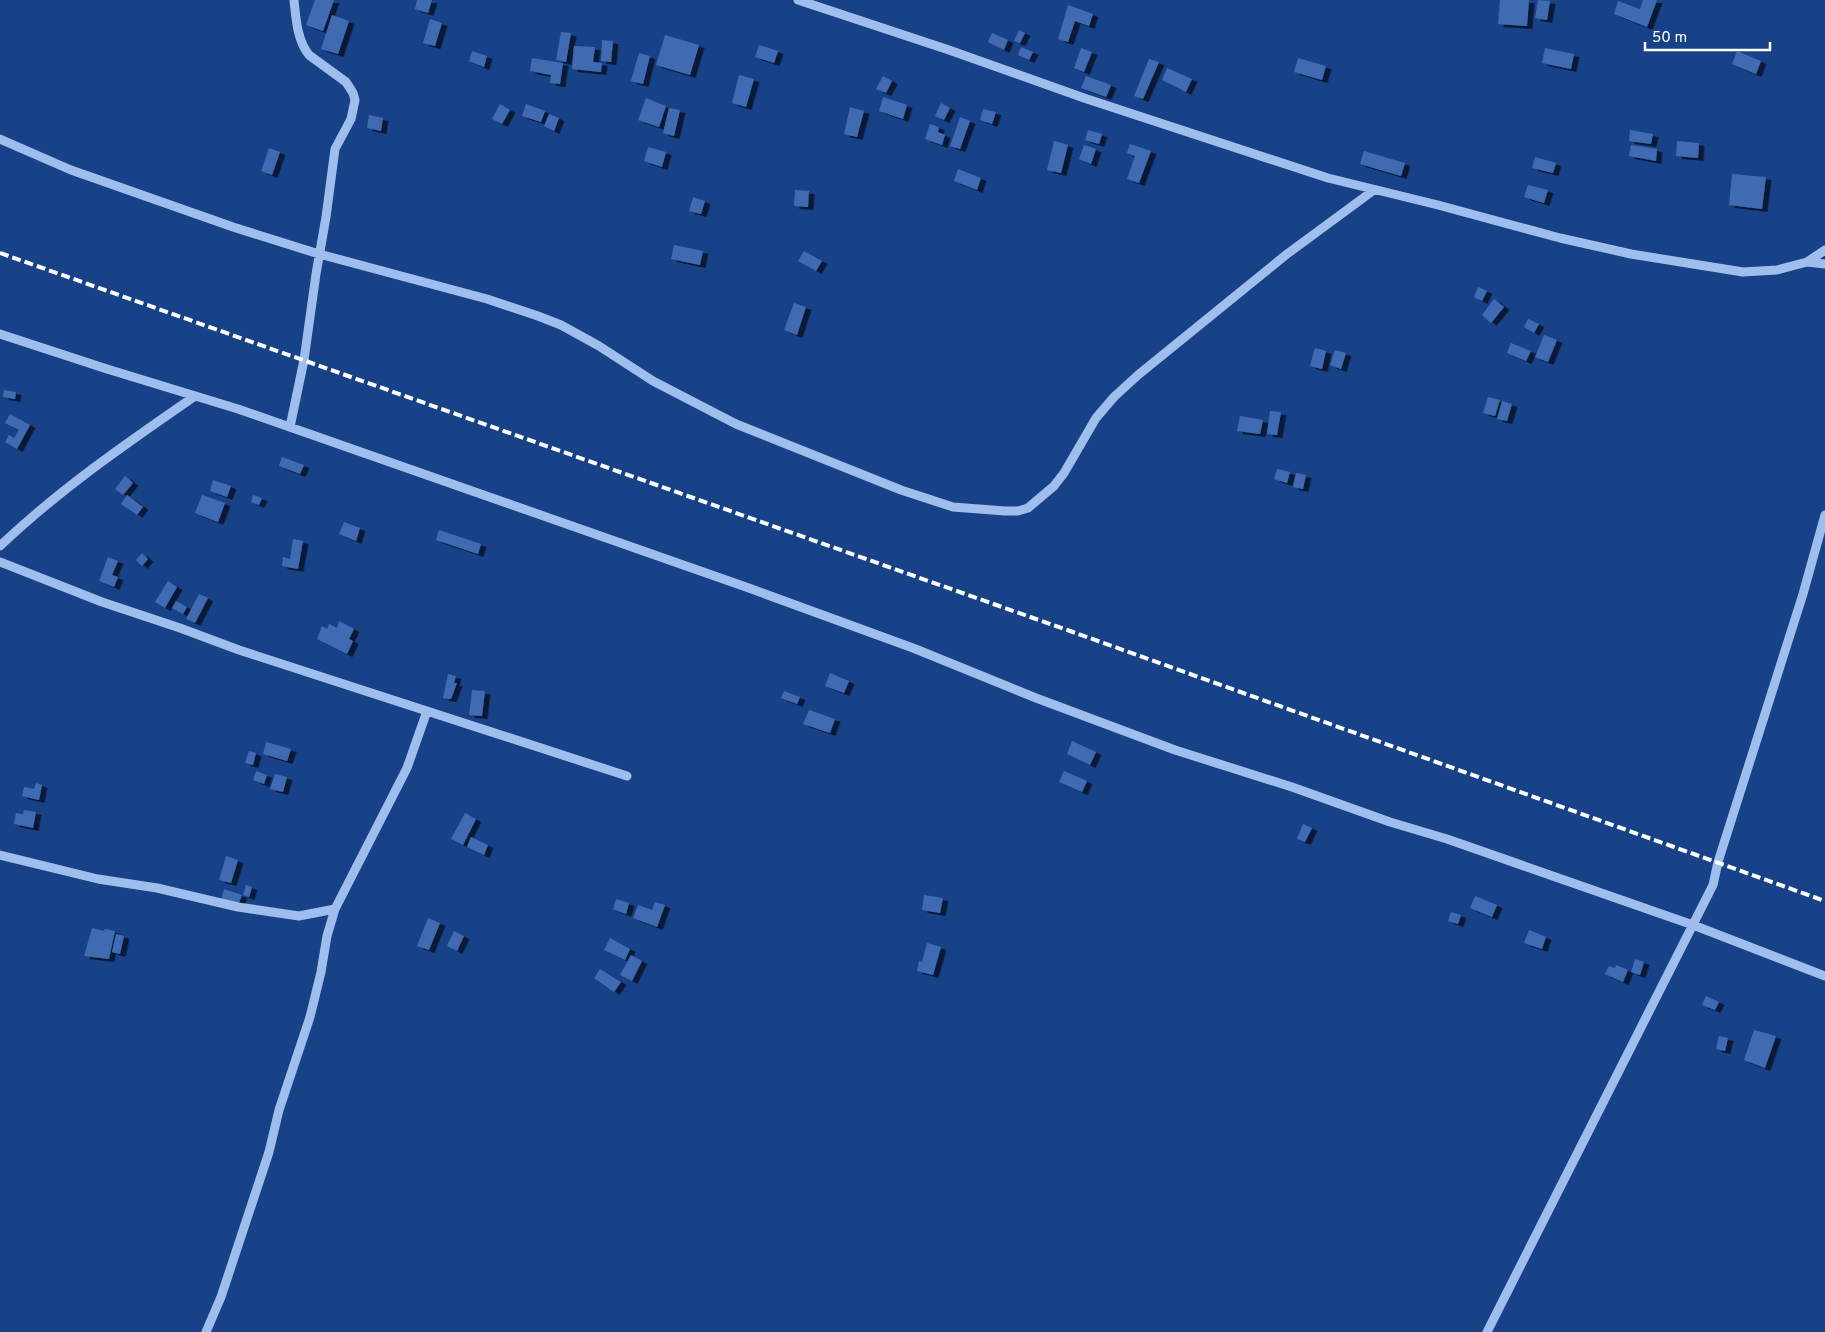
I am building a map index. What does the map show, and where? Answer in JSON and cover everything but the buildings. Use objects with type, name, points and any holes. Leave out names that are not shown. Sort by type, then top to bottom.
[{"type":"street","points":[[290,427],[304,360],[335,148],[351,119],[355,100],[346,82],[305,50],[300,37],[294,0]]},
{"type":"street","points":[[798,0],[1084,98],[1328,178],[1560,238],[1700,266],[1743,272],[1776,270],[1807,262],[1825,250]]},
{"type":"street","points":[[0,139],[80,173],[233,227],[319,254],[487,299],[561,325],[599,346],[654,381],[736,424],[901,490],[953,507],[1018,511],[1028,508],[1054,486],[1064,473],[1096,418],[1138,375],[1287,254],[1374,190]]},
{"type":"street","points":[[1807,262],[1825,264]]},
{"type":"street","points":[[0,334],[290,427],[746,587],[913,648],[1036,698],[1175,750],[1390,822],[1447,839],[1693,925],[1825,976]]},
{"type":"street","points":[[0,546],[105,458],[195,396]]},
{"type":"street","points":[[1486,1332],[1713,885],[1718,862],[1797,612],[1825,515]]},
{"type":"street","points":[[0,562],[102,602],[239,650],[627,776]]},
{"type":"street","points":[[206,1332],[221,1297],[269,1152],[279,1110],[310,1018],[327,936],[336,909],[407,768],[428,711]]},
{"type":"street","points":[[0,855],[98,879],[158,888],[238,907],[299,916],[336,909]]},
{"type":"railway","points":[[0,253],[1070,631],[1825,901]]}]
